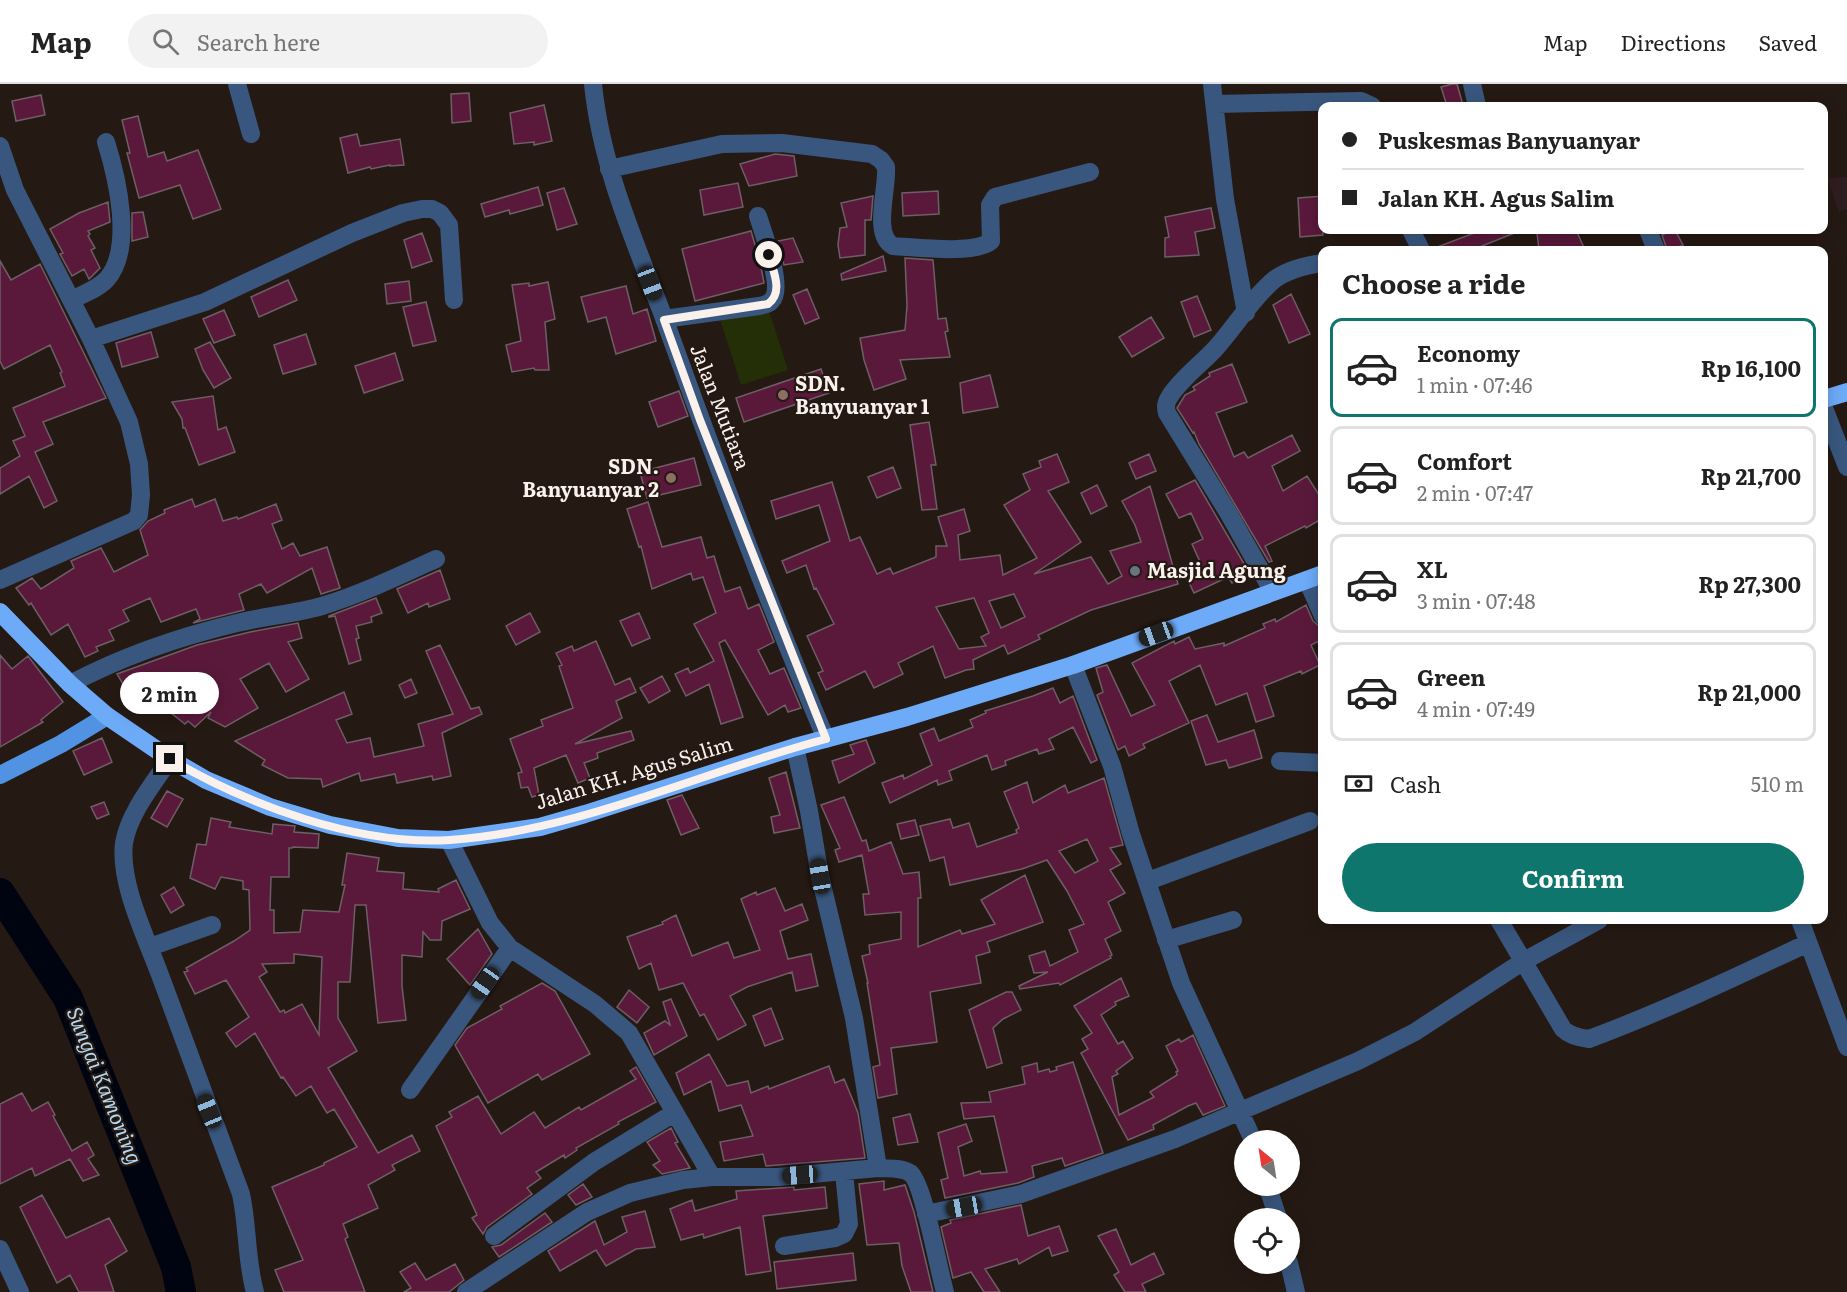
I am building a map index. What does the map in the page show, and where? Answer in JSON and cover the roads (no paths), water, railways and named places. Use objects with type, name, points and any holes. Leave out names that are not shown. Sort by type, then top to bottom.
[{"type":"highway","points":[[1828,398],[1847,392]]},
{"type":"highway","name":"Jalan KH. Agus Salim","points":[[0,612],[70,684],[107,716],[170,759],[206,780],[238,796],[302,818],[398,838],[448,840],[552,824],[795,747],[907,717],[1073,665],[1315,577]]},
{"type":"main road","points":[[0,775],[62,744],[107,716]]},
{"type":"street","points":[[237,84],[251,134]]},
{"type":"street","name":"Jalan Mutiara","points":[[593,84],[596,111],[609,169],[700,420],[826,739]]},
{"type":"street","points":[[1212,84],[1225,199],[1246,313]]},
{"type":"street","points":[[1472,84],[1477,102]]},
{"type":"street","points":[[1215,104],[1362,100],[1365,102]]},
{"type":"street","points":[[71,300],[99,287],[114,271],[118,259],[120,201],[106,142]]},
{"type":"street","points":[[609,169],[722,144],[782,143],[877,155],[886,167],[882,232],[886,242],[892,246],[963,248],[985,245],[991,241],[990,205],[995,197],[1090,172]]},
{"type":"street","points":[[0,146],[15,190],[119,397],[136,445],[141,495],[139,515],[128,525],[0,580]]},
{"type":"street","points":[[91,339],[205,302],[352,233],[403,213],[423,209],[432,209],[440,213],[449,225],[454,300]]},
{"type":"street","points":[[664,320],[759,306],[773,300],[777,287],[758,216]]},
{"type":"street","points":[[1273,592],[1229,514],[1167,413],[1165,405],[1181,383],[1213,351],[1256,299],[1277,278],[1288,272],[1318,264]]},
{"type":"street","points":[[1828,418],[1847,467]]},
{"type":"street","points":[[70,684],[106,665],[153,647],[235,623],[321,606],[385,583],[436,559]]},
{"type":"street","points":[[1073,665],[1112,766],[1181,983],[1249,1130]]},
{"type":"street","points":[[795,747],[820,876],[854,1018],[878,1168]]},
{"type":"street","points":[[170,759],[142,801],[130,825],[125,841],[125,874],[240,1194],[246,1216],[249,1264],[255,1292]]},
{"type":"street","points":[[1280,761],[1318,763]]},
{"type":"street","points":[[1148,881],[1310,821]]},
{"type":"street","points":[[448,840],[490,923],[510,948],[595,1004],[629,1033],[712,1177]]},
{"type":"street","points":[[1166,940],[1233,920]]},
{"type":"street","points":[[1501,924],[1563,1029],[1573,1036],[1589,1038],[1625,1026],[1716,987],[1808,943]]},
{"type":"street","points":[[926,1214],[1021,1194],[1175,1139],[1358,1061],[1414,1032],[1522,962],[1592,924]]},
{"type":"street","points":[[1801,924],[1847,1047]]},
{"type":"street","points":[[150,947],[212,925]]},
{"type":"street","points":[[410,1090],[510,948]]},
{"type":"street","points":[[494,1236],[594,1162],[674,1113]]},
{"type":"street","points":[[466,1292],[586,1212],[642,1190],[683,1180],[712,1177],[778,1177],[878,1168],[898,1169],[911,1173],[917,1184],[945,1292]]},
{"type":"street","points":[[784,1246],[835,1238],[844,1234],[849,1224],[844,1172]]},
{"type":"street","points":[[0,1249],[20,1292]]},
{"type":"street","points":[[1292,1274],[1296,1292]]},
{"type":"waterway","name":"Sungai Kamoning","points":[[0,893],[68,998],[176,1267],[181,1292]]},
{"type":"place","name":"SDN. Banyuanyar 1","points":[[783,395]]},
{"type":"place","name":"SDN. Banyuanyar 2","points":[[671,478]]},
{"type":"place","name":"Masjid Agung","points":[[1135,571]]}]
